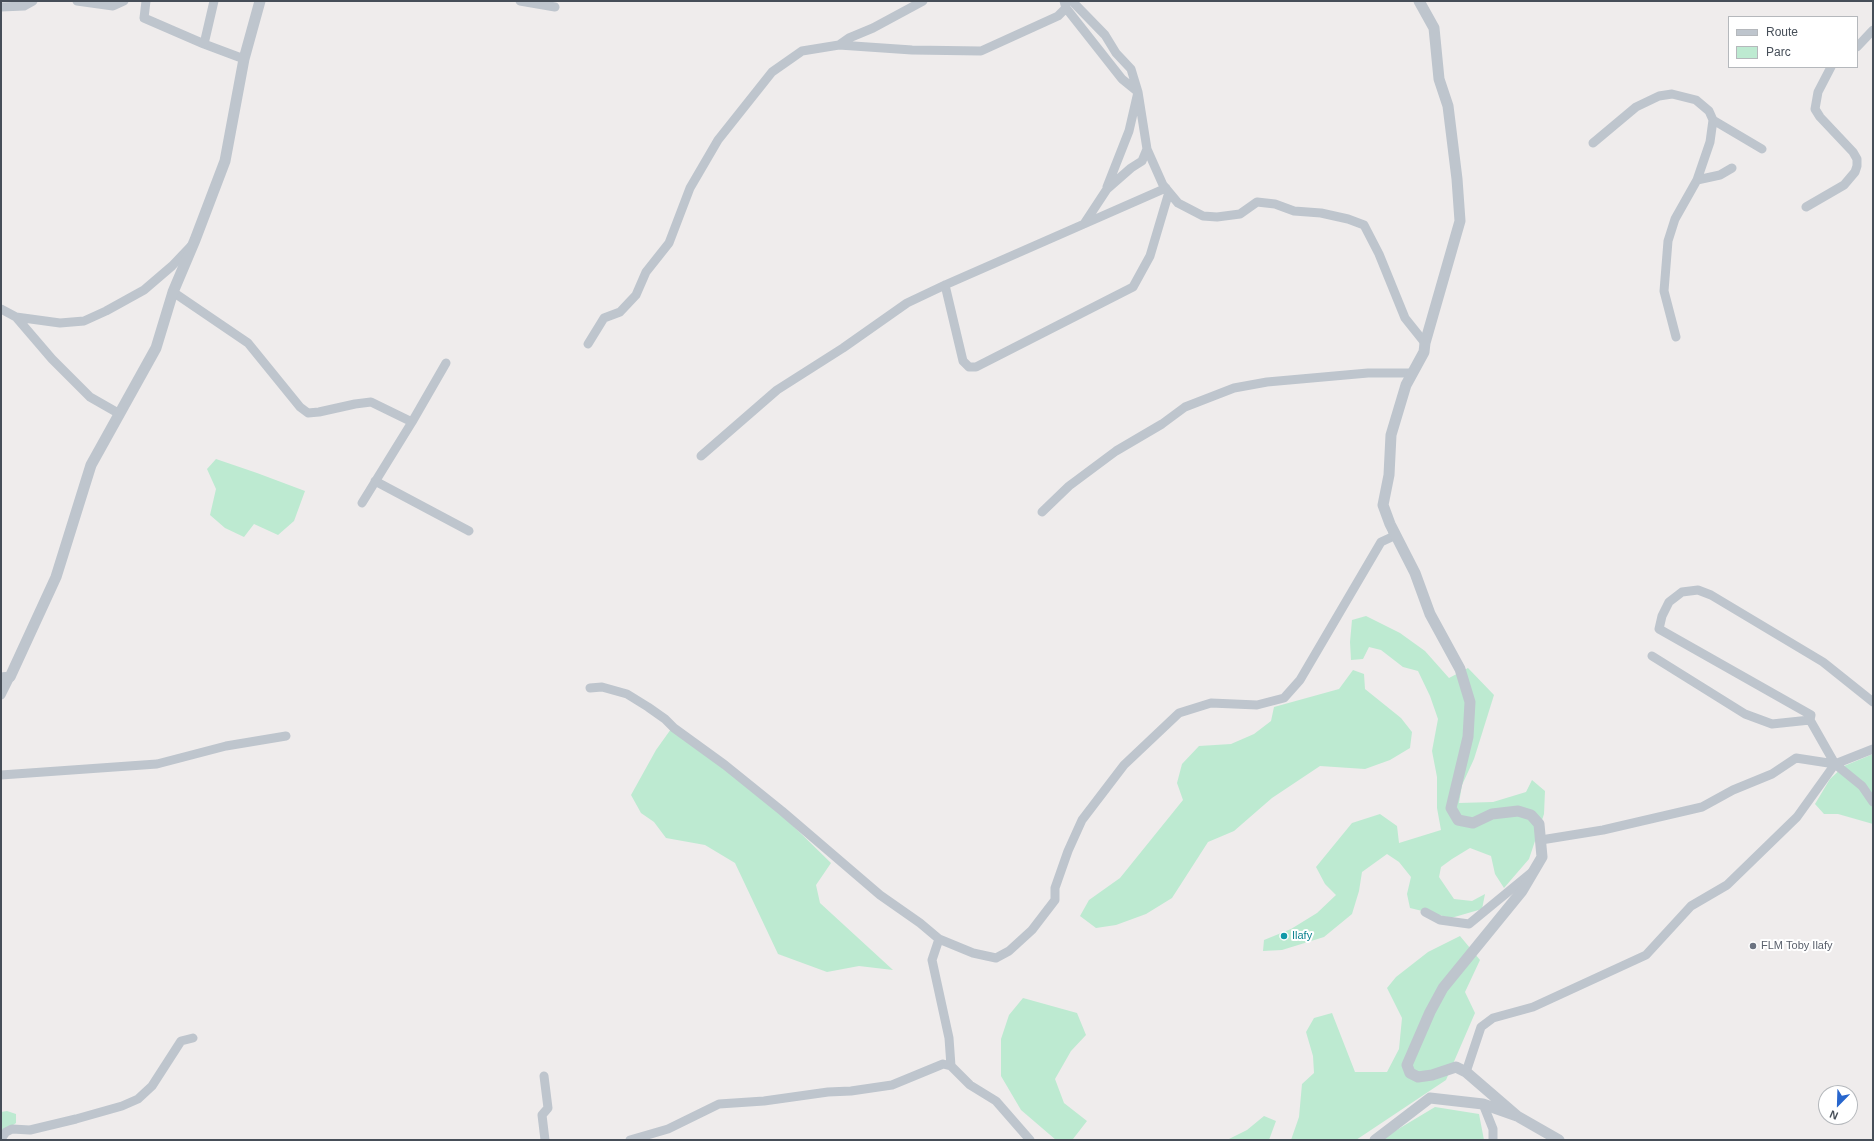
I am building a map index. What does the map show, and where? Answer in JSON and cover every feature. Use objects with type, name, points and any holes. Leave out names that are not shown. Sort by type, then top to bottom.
[{"type":"street","points":[[1,7],[24,6],[33,1]]},
{"type":"street","points":[[77,1],[113,6],[124,1]]},
{"type":"street","points":[[146,1],[144,18],[204,44],[244,59]]},
{"type":"street","points":[[204,44],[214,1]]},
{"type":"street","points":[[1,695],[6,677],[56,577],[91,465],[118,413],[156,348],[173,292],[196,240],[225,161],[244,59],[260,1]]},
{"type":"street","points":[[520,1],[555,6]]},
{"type":"street","points":[[839,45],[849,38],[873,28],[923,1]]},
{"type":"street","points":[[590,688],[602,686],[627,694],[665,718],[674,728],[726,765],[782,811],[880,895],[920,923],[939,939],[973,954],[996,958],[1009,951],[1032,930],[1055,900],[1055,888],[1068,852],[1082,820],[1124,765],[1179,713],[1211,703],[1257,706],[1284,698],[1300,680],[1381,542],[1394,536],[1383,505],[1389,475],[1391,435],[1406,385],[1424,352],[1425,343],[1460,221],[1457,179],[1448,106],[1439,79],[1434,28],[1420,1]]},
{"type":"street","points":[[588,344],[604,318],[620,312],[636,294],[646,272],[669,243],[690,188],[714,147],[748,100],[772,72],[802,51],[839,45],[912,50],[981,51],[1058,16],[1067,3]]},
{"type":"street","points":[[1067,3],[1105,35],[1116,53],[1131,69],[1138,92],[1146,149],[1168,190],[1178,203],[1203,216],[1216,217],[1240,214],[1257,202],[1274,204],[1294,211],[1321,213],[1348,219],[1364,225],[1379,254],[1404,318],[1425,343]]},
{"type":"street","points":[[1067,3],[1122,79],[1138,92]]},
{"type":"street","points":[[1858,46],[1873,30]]},
{"type":"street","points":[[1806,207],[1844,185],[1855,172],[1857,166],[1857,159],[1853,152],[1816,112],[1815,105],[1818,92],[1830,68]]},
{"type":"street","points":[[1084,224],[1106,188],[1129,132],[1138,92]]},
{"type":"street","points":[[1593,143],[1636,107],[1659,96],[1672,94],[1696,100],[1709,111],[1713,120],[1710,142],[1697,180],[1675,219],[1668,241],[1664,291],[1676,337]]},
{"type":"street","points":[[1713,120],[1762,149]]},
{"type":"street","points":[[1106,188],[1142,161],[1146,149]]},
{"type":"street","points":[[1697,180],[1720,175],[1732,168]]},
{"type":"street","points":[[701,456],[777,390],[843,348],[907,303],[1084,224],[1168,190]]},
{"type":"street","points":[[945,285],[963,361],[969,367],[976,366],[1133,287],[1150,256],[1168,190]]},
{"type":"street","points":[[1,309],[16,317],[60,323],[84,321],[106,311],[144,290],[172,266],[196,240]]},
{"type":"street","points":[[173,292],[248,343],[300,407],[308,413],[371,402],[412,422]]},
{"type":"street","points":[[16,317],[52,360],[90,397],[118,413]]},
{"type":"street","points":[[362,503],[412,422],[446,363]]},
{"type":"street","points":[[1042,512],[1069,486],[1116,451],[1162,424],[1185,407],[1234,388],[1267,382],[1368,373],[1412,373]]},
{"type":"street","points":[[376,480],[470,531]]},
{"type":"street","points":[[1390,524],[1415,573],[1430,614],[1460,670],[1470,702],[1468,737],[1451,808],[1458,820],[1473,823],[1492,814],[1518,811],[1531,814],[1539,824],[1542,857],[1522,891],[1443,988],[1430,1012],[1407,1065],[1410,1073],[1418,1077],[1432,1075],[1456,1067],[1466,1072],[1516,1116]]},
{"type":"street","points":[[1873,702],[1823,662],[1711,595],[1698,590],[1682,592],[1669,602],[1662,616],[1659,629],[1811,715],[1810,720],[1835,764],[1862,786],[1873,802]]},
{"type":"street","points":[[1652,656],[1746,714],[1772,724],[1810,720]]},
{"type":"street","points":[[1,775],[157,764],[226,746],[286,736]]},
{"type":"street","points":[[1541,840],[1603,830],[1702,807],[1733,790],[1772,774],[1796,758],[1835,764],[1873,749]]},
{"type":"street","points":[[1466,1072],[1481,1027],[1493,1018],[1533,1007],[1646,955],[1691,906],[1727,885],[1797,817],[1835,764]]},
{"type":"street","points":[[1862,786],[1873,786]]},
{"type":"street","points":[[1424,912],[1440,920],[1469,924],[1536,868]]},
{"type":"street","points":[[939,939],[932,960],[950,1038],[951,1066]]},
{"type":"street","points":[[1,1139],[6,1132],[12,1129],[30,1130],[76,1120],[122,1106],[138,1099],[152,1086],[181,1041],[193,1038]]},
{"type":"street","points":[[630,1140],[668,1129],[719,1104],[764,1101],[892,1085],[943,1064],[951,1066],[970,1085],[996,1101],[1030,1140]]},
{"type":"street","points":[[544,1076],[548,1108],[542,1115],[545,1140]]},
{"type":"street","points":[[1376,1140],[1430,1098],[1483,1104],[1516,1116],[1559,1140]]},
{"type":"street","points":[[1483,1104],[1493,1129],[1493,1140]]},
{"type":"green space","points":[[216,459],[305,491],[294,521],[278,535],[254,524],[244,537],[225,528],[210,515],[216,489],[207,469]]},
{"type":"green space","points":[[1366,616],[1400,633],[1425,651],[1449,678],[1468,668],[1494,695],[1474,759],[1462,785],[1459,803],[1493,802],[1526,792],[1532,780],[1545,791],[1544,814],[1529,859],[1504,888],[1495,874],[1491,856],[1470,848],[1441,867],[1439,877],[1454,899],[1472,901],[1485,894],[1482,909],[1451,918],[1410,908],[1407,894],[1411,877],[1399,862],[1387,854],[1362,872],[1359,891],[1352,914],[1324,937],[1282,950],[1263,951],[1264,940],[1291,929],[1317,913],[1336,895],[1325,884],[1316,867],[1352,823],[1380,814],[1397,826],[1399,843],[1441,830],[1437,808],[1437,777],[1432,751],[1438,719],[1430,696],[1418,671],[1403,667],[1381,650],[1369,647],[1363,659],[1351,660],[1350,642],[1352,620]]},
{"type":"green space","points":[[1353,670],[1364,674],[1365,689],[1401,718],[1412,732],[1410,748],[1390,760],[1365,769],[1320,766],[1272,798],[1234,831],[1208,842],[1172,898],[1146,914],[1116,925],[1096,928],[1080,916],[1089,900],[1120,878],[1183,800],[1177,783],[1182,764],[1199,746],[1231,744],[1254,734],[1271,721],[1274,707],[1339,689]]},
{"type":"green space","points":[[671,729],[686,738],[784,817],[831,863],[816,885],[820,903],[893,970],[859,966],[827,972],[778,954],[735,863],[705,845],[666,838],[654,822],[641,813],[631,795],[656,750]]},
{"type":"green space","points":[[1873,754],[1873,824],[1838,814],[1824,814],[1815,804],[1830,779],[1844,766]]},
{"type":"green space","points":[[1460,936],[1480,960],[1465,992],[1475,1013],[1446,1080],[1356,1140],[1291,1140],[1299,1117],[1302,1084],[1314,1073],[1313,1056],[1306,1032],[1314,1018],[1332,1013],[1355,1072],[1387,1072],[1399,1049],[1402,1018],[1387,988],[1396,977],[1428,952]]},
{"type":"green space","points":[[1023,998],[1077,1013],[1086,1035],[1071,1051],[1055,1079],[1064,1103],[1087,1121],[1073,1139],[1056,1140],[1021,1110],[1001,1076],[1001,1039],[1009,1015]]},
{"type":"green space","points":[[1435,1107],[1479,1114],[1484,1140],[1380,1140]]},
{"type":"green space","points":[[7,1111],[16,1114],[16,1123],[1,1134],[1,1112]]},
{"type":"green space","points":[[1264,1116],[1276,1121],[1269,1140],[1227,1140],[1247,1130]]},
{"type":"place","name":"Ilafy","points":[[1284,936]]},
{"type":"place","name":"FLM Toby Ilafy","points":[[1753,946]]}]
